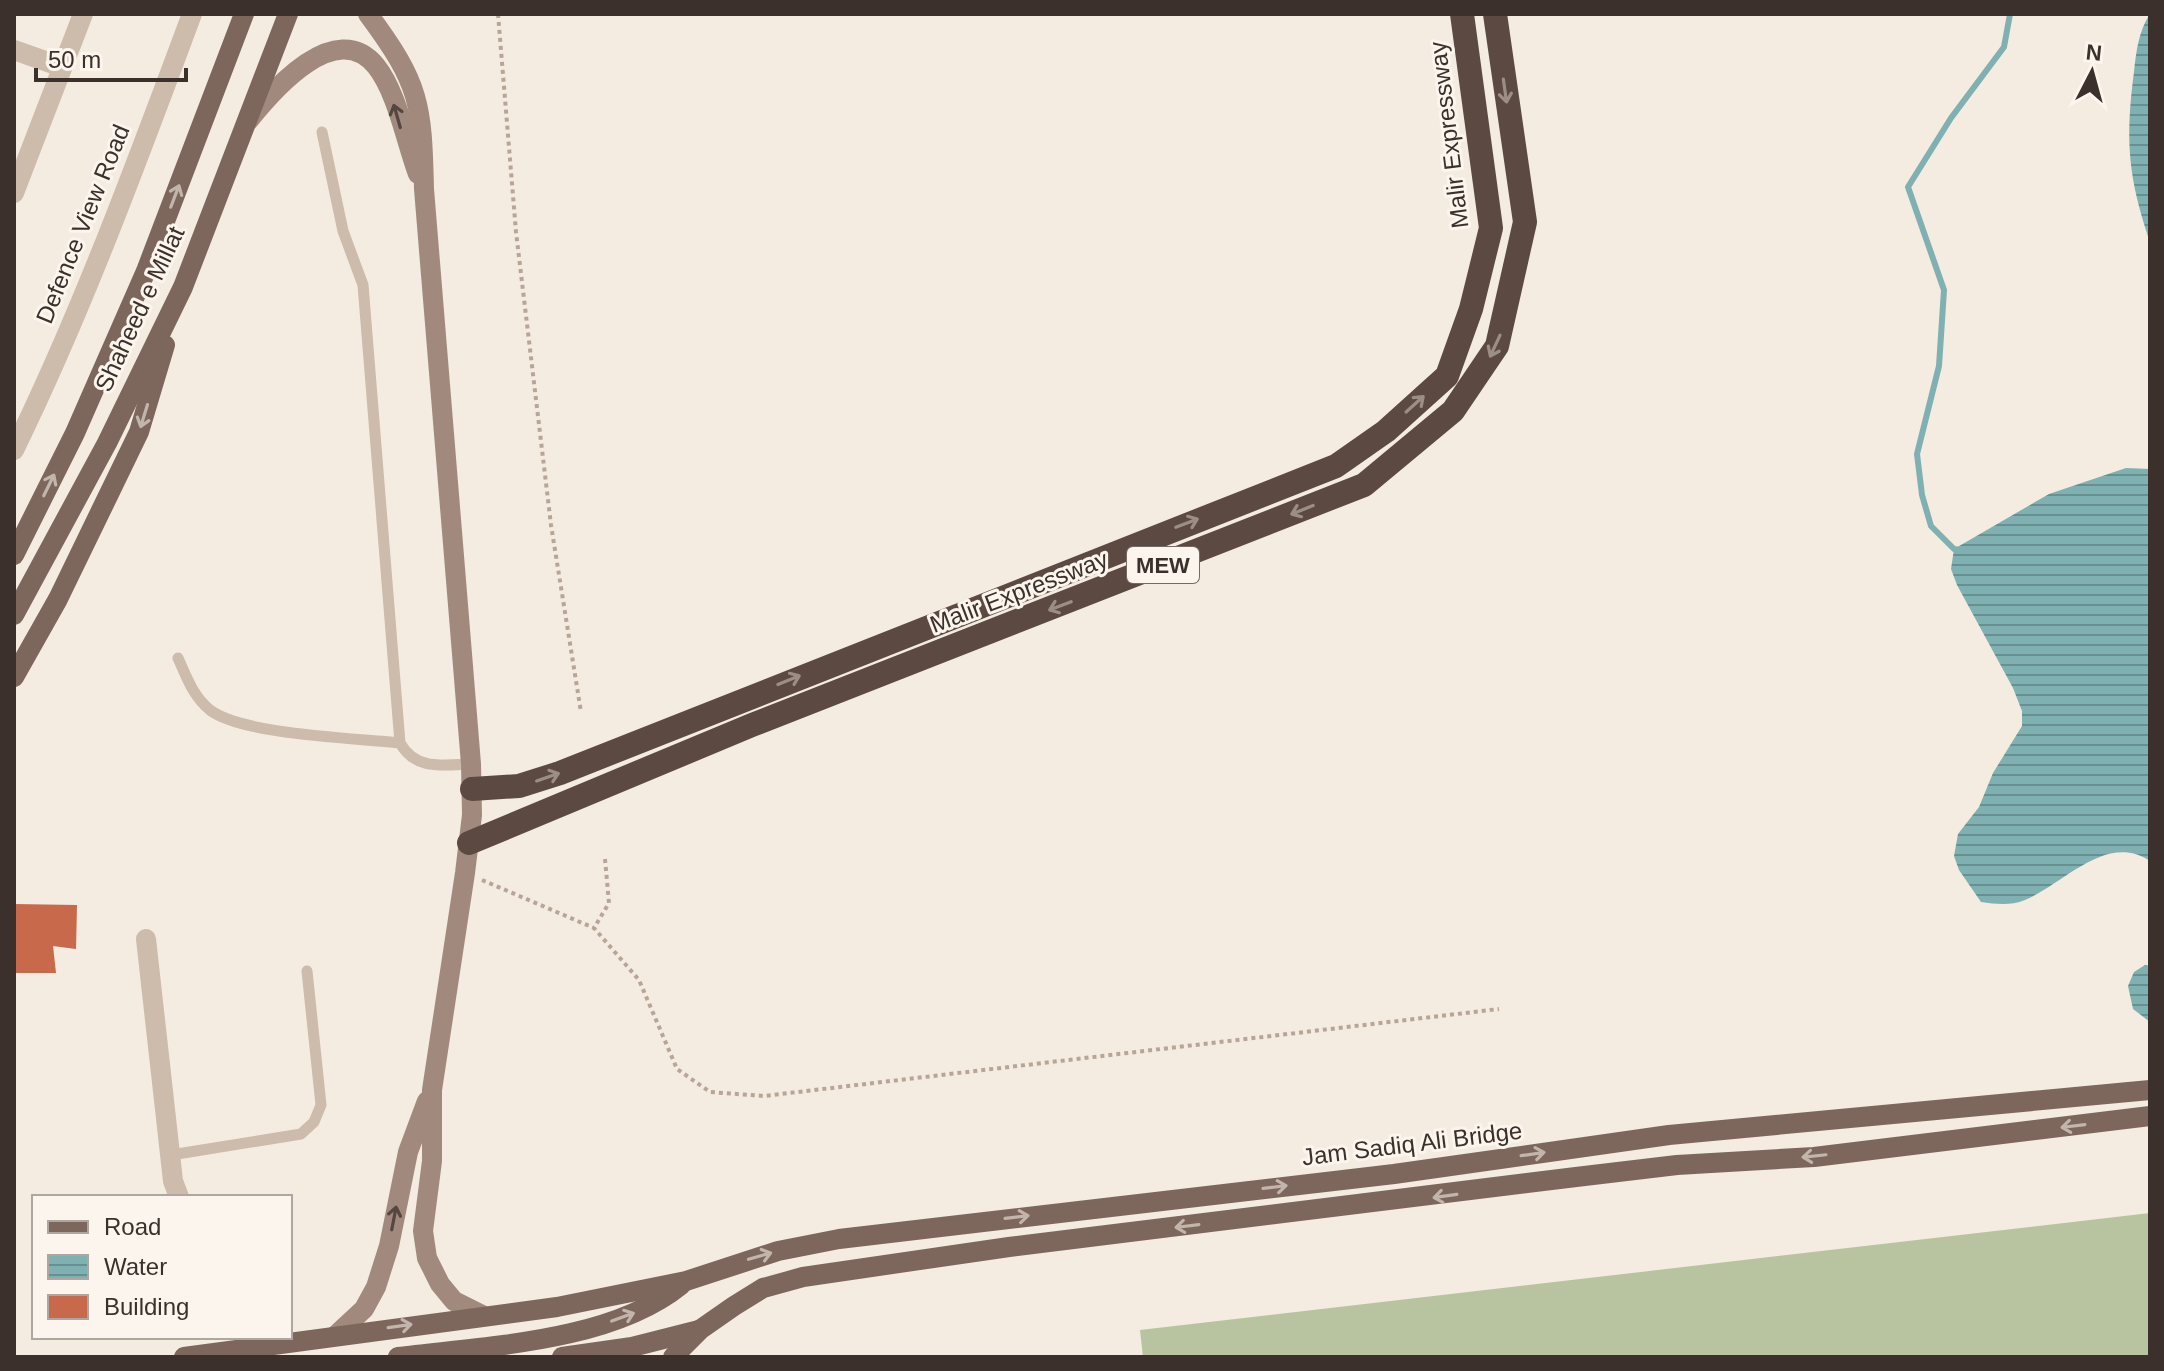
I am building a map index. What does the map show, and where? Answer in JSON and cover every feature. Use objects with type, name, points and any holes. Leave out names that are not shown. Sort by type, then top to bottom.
[{"type":"highway","name":"Malir Expressway","points":[[472,789],[519,786],[560,773],[1336,466],[1386,431],[1447,376],[1471,309],[1491,228],[1462,14]]},
{"type":"highway","name":"Malir Expressway","points":[[469,843],[752,725],[1364,485],[1453,411],[1497,346],[1525,222],[1495,14]]},
{"type":"main road","name":"Shaheed e Millat","points":[[14,555],[75,433],[146,271],[244,14]]},
{"type":"main road","name":"Shaheed e Millat","points":[[14,615],[107,443],[183,287],[288,14]]},
{"type":"main road","points":[[14,677],[58,599],[139,432],[183,287]]},
{"type":"main road","name":"Jam Sadiq Ali Bridge","points":[[686,1281],[778,1251],[901,1230],[1394,1174],[1669,1135],[2150,1090]]},
{"type":"main road","points":[[673,1357],[701,1329],[763,1288],[803,1277],[1576,1177],[1677,1165],[1814,1157],[2150,1116]]},
{"type":"main road","points":[[292,1338],[557,1307],[686,1281]]},
{"type":"main road","points":[[398,1357],[552,1336],[622,1319],[665,1298],[686,1281]]},
{"type":"main road","points":[[562,1357],[632,1347],[701,1329]]},
{"type":"main road","points":[[184,1357],[232,1343],[284,1339]]},
{"type":"street","points":[[14,193],[83,14]]},
{"type":"street","name":"Defence View Road","points":[[14,450],[112,227],[192,14]]},
{"type":"street","points":[[368,14],[398,54],[418,96],[471,764],[469,843],[432,1090],[432,1161],[423,1231],[427,1258],[440,1284],[454,1301],[482,1315]]},
{"type":"street","points":[[246,124],[274,89],[299,68],[322,55],[345,49],[363,54],[377,67],[391,94],[424,189]]},
{"type":"street","points":[[14,50],[62,67]]},
{"type":"street","points":[[146,939],[173,1181],[178,1195]]},
{"type":"street","points":[[336,1335],[364,1309],[376,1287],[389,1246],[408,1152],[432,1090]]},
{"type":"lane","points":[[322,132],[343,231],[363,285],[400,743],[406,754],[418,763],[471,764]]},
{"type":"lane","points":[[178,658],[194,694],[212,711],[240,724],[400,743]]},
{"type":"lane","points":[[171,1155],[301,1134],[314,1122],[321,1105],[307,971]]},
{"type":"path","points":[[498,14],[516,232],[551,525],[581,712]]},
{"type":"path","points":[[594,928],[609,903],[605,859]]},
{"type":"path","points":[[465,873],[594,928],[639,980],[677,1069],[710,1092],[738,1096],[764,1096],[1499,1009]]},
{"type":"green space","points":[[2150,1213],[2150,1357],[1143,1357],[1140,1330]]},
{"type":"water","points":[[2150,14],[2150,242],[2137,198],[2129,138],[2137,49]]},
{"type":"water","points":[[2126,468],[2150,469],[2150,861],[2134,854],[2101,856],[2025,900],[2008,904],[1981,902],[1959,870],[1954,856],[1958,834],[1979,807],[1993,773],[2022,726],[2022,711],[2013,688],[1957,585],[1951,569],[1954,549],[2049,494]]},
{"type":"water","points":[[2145,965],[2150,966],[2150,1022],[2133,1009],[2128,986],[2134,972]]},
{"type":"building","points":[[14,904],[77,905],[76,949],[53,946],[56,973],[14,973]]},
{"type":"waterway","points":[[1960,550],[1954,549],[1931,526],[1922,495],[1917,454],[1939,366],[1944,290],[1908,187],[1951,118],[2004,47],[2010,14]]}]
